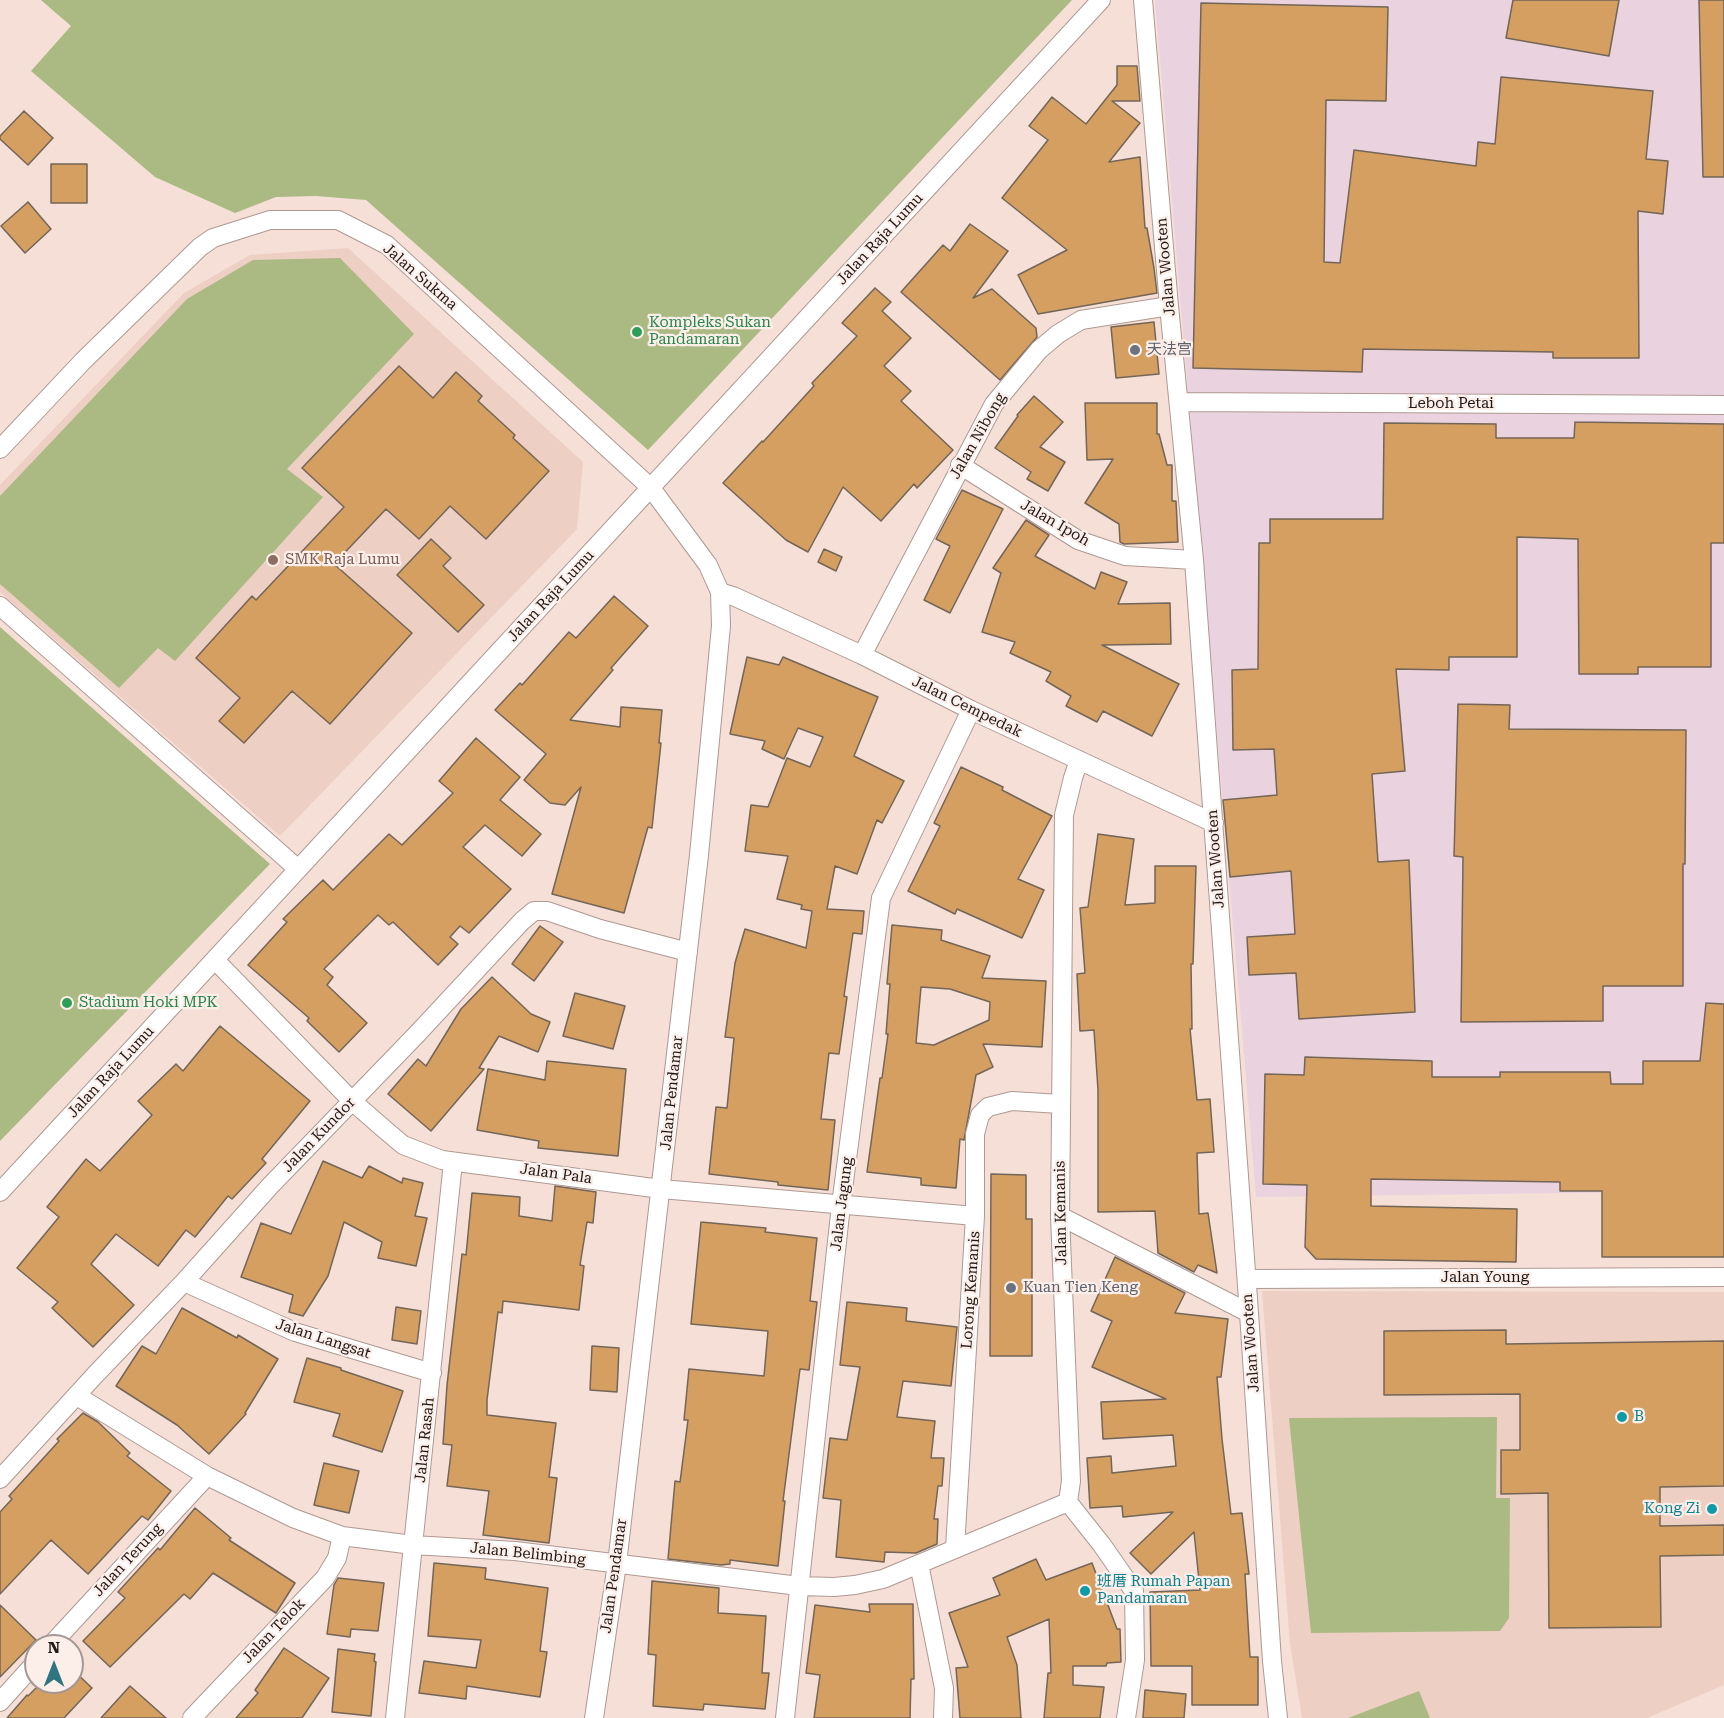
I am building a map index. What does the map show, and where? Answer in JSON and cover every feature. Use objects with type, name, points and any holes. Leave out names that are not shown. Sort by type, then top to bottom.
[{"type":"street","name":"Jalan Raja Lumu","points":[[0,1192],[1101,0]]},
{"type":"street","name":"Jalan Wooten","points":[[1143,0],[1169,306],[1194,560],[1250,1313],[1272,1661],[1278,1718]]},
{"type":"street","name":"Jalan Sukma","points":[[0,448],[83,361],[200,247],[213,238],[270,220],[338,220],[387,245],[651,488]]},
{"type":"street","name":"Jalan Nibong","points":[[862,654],[994,404],[1039,350],[1058,334],[1081,320],[1169,306]]},
{"type":"street","name":"Leboh Petai","points":[[1179,402],[1724,405]]},
{"type":"street","name":"Jalan Ipoh","points":[[960,465],[1078,540],[1125,556],[1194,560]]},
{"type":"street","name":"Jalan Pendamar","points":[[594,1718],[617,1564],[662,1189],[721,626],[720,592],[708,565],[651,488]]},
{"type":"street","name":"Jalan Cempedak","points":[[720,592],[862,654],[971,710],[1214,823]]},
{"type":"street","points":[[0,606],[298,869]]},
{"type":"street","name":"Jalan Jagung","points":[[785,1718],[841,1205],[881,898],[971,710]]},
{"type":"street","name":"Jalan Kemanis","points":[[1068,1502],[1071,1481],[1060,1216],[1064,815],[1072,778],[1079,760]]},
{"type":"street","name":"Jalan Kundor","points":[[0,1479],[94,1375],[184,1282],[270,1186],[534,911],[547,911],[611,932],[688,952]]},
{"type":"street","name":"Jalan Pala","points":[[215,960],[352,1101],[404,1145],[442,1160],[662,1189],[975,1216]]},
{"type":"street","name":"Lorong Kemanis","points":[[955,1548],[975,1216],[975,1134],[980,1115],[988,1107],[1012,1101],[1060,1104]]},
{"type":"street","name":"Jalan Rasah","points":[[395,1718],[453,1162]]},
{"type":"street","points":[[1060,1216],[1250,1313]]},
{"type":"street","name":"Jalan Young","points":[[1247,1279],[1724,1277]]},
{"type":"street","name":"Jalan Langsat","points":[[184,1282],[295,1332],[432,1373]]},
{"type":"street","name":"Jalan Belimbing","points":[[77,1396],[207,1476],[294,1518],[342,1536],[413,1545],[515,1551],[799,1586],[855,1586],[883,1579],[1068,1502]]},
{"type":"street","name":"Jalan Terung","points":[[61,1634],[207,1476]]},
{"type":"street","points":[[1068,1502],[1134,1591],[1135,1660],[1126,1718]]},
{"type":"street","name":"Jalan Telok","points":[[192,1718],[325,1578],[337,1558],[342,1536]]},
{"type":"street","points":[[919,1564],[944,1688],[943,1718]]},
{"type":"street","points":[[0,1702],[24,1675]]},
{"type":"shaded area","points":[[1155,0],[1724,0],[1724,1191],[1256,1197]]},
{"type":"shaded area","name":"SMK Raja Lumu","points":[[348,248],[583,462],[577,529],[280,836],[0,592],[0,485],[184,293],[250,255]]},
{"type":"shaded area","points":[[1262,1291],[1724,1292],[1724,1685],[1647,1718],[1302,1718],[1290,1644]]},
{"type":"green space","name":"Kompleks Sukan Pandamaran","points":[[41,0],[1072,0],[648,450],[366,200],[316,196],[276,197],[235,213],[155,177],[31,71],[71,26]]},
{"type":"green space","points":[[340,258],[414,334],[287,469],[323,497],[175,661],[158,648],[119,688],[0,584],[0,496],[187,299],[253,260]]},
{"type":"green space","name":"Stadium Hoki MPK","points":[[0,627],[270,864],[0,1141]]},
{"type":"green space","points":[[1497,1417],[1496,1498],[1510,1498],[1509,1618],[1500,1631],[1311,1633],[1289,1418]]},
{"type":"green space","points":[[1419,1691],[1430,1718],[1348,1718]]},
{"type":"building","points":[[1513,0],[1619,0],[1609,56],[1506,38]]},
{"type":"building","points":[[1699,0],[1724,0],[1724,177],[1703,177]]},
{"type":"building","points":[[1201,3],[1388,7],[1386,101],[1326,100],[1324,262],[1340,263],[1354,150],[1476,166],[1478,142],[1495,144],[1501,77],[1653,91],[1646,159],[1668,161],[1663,214],[1638,211],[1639,358],[1553,358],[1553,352],[1363,349],[1362,372],[1193,368]]},
{"type":"building","points":[[1117,66],[1137,66],[1140,101],[1112,101],[1140,123],[1109,162],[1140,157],[1145,228],[1147,228],[1157,293],[1038,314],[1018,275],[1067,250],[1002,198],[1048,140],[1029,126],[1052,97],[1086,124],[1117,85]]},
{"type":"building","points":[[24,111],[53,138],[28,165],[0,139],[0,136]]},
{"type":"building","points":[[51,164],[87,164],[87,203],[51,203]]},
{"type":"building","points":[[28,202],[51,229],[25,253],[1,226]]},
{"type":"building","points":[[970,224],[1008,251],[973,298],[992,289],[1036,328],[1037,337],[1000,380],[901,292],[943,245],[950,251]]},
{"type":"building","points":[[875,288],[891,302],[882,311],[911,338],[884,366],[911,391],[901,401],[953,450],[917,488],[914,484],[881,521],[843,487],[808,552],[786,540],[723,483],[763,442],[814,386],[812,383],[857,336],[842,323]]},
{"type":"building","name":"天法宫","points":[[1154,322],[1159,374],[1116,378],[1111,327]]},
{"type":"building","points":[[399,366],[433,398],[456,372],[482,396],[478,401],[549,471],[486,539],[450,506],[419,539],[386,509],[334,564],[412,633],[330,724],[292,691],[244,743],[219,721],[240,698],[196,658],[252,596],[256,600],[344,507],[302,468]]},
{"type":"building","points":[[1034,396],[1063,422],[1040,447],[1065,462],[1048,491],[1027,479],[1031,472],[995,448],[1017,415]]},
{"type":"building","points":[[1085,403],[1157,403],[1157,434],[1159,434],[1167,465],[1172,465],[1172,501],[1176,501],[1178,542],[1124,544],[1120,542],[1119,524],[1085,503],[1113,459],[1087,460]]},
{"type":"building","points":[[1575,422],[1724,424],[1724,543],[1711,543],[1711,667],[1638,667],[1638,674],[1579,674],[1578,539],[1517,537],[1517,657],[1449,657],[1449,670],[1396,669],[1405,771],[1372,774],[1378,862],[1409,860],[1415,1012],[1299,1019],[1296,973],[1249,975],[1247,937],[1295,934],[1291,871],[1230,877],[1223,800],[1277,795],[1274,749],[1233,750],[1232,670],[1258,669],[1259,543],[1270,543],[1270,519],[1383,519],[1384,423],[1496,424],[1496,438],[1574,438]]},
{"type":"building","points":[[962,490],[1003,509],[950,613],[924,600],[950,546],[936,539]]},
{"type":"building","points":[[1026,520],[1049,535],[1035,556],[1095,589],[1101,572],[1127,582],[1118,604],[1170,603],[1171,644],[1102,645],[1179,684],[1152,736],[1103,711],[1097,722],[1066,706],[1071,696],[1046,681],[1051,672],[1010,653],[1015,642],[982,632],[1001,573],[993,568]]},
{"type":"building","points":[[431,539],[451,558],[443,566],[484,605],[458,632],[397,575]]},
{"type":"building","points":[[824,549],[842,557],[836,571],[818,562]]},
{"type":"building","points":[[614,596],[648,626],[570,720],[620,727],[621,707],[662,710],[652,828],[648,827],[624,913],[552,894],[581,787],[565,805],[550,803],[524,780],[546,754],[495,710],[520,683],[522,685],[569,632],[576,638]]},
{"type":"building","points":[[747,657],[779,665],[783,657],[878,697],[854,756],[904,781],[882,823],[877,820],[857,874],[835,866],[827,909],[864,911],[862,934],[853,933],[839,1054],[829,1053],[821,1119],[835,1120],[828,1190],[709,1174],[716,1107],[727,1108],[734,1038],[725,1037],[735,963],[745,929],[806,948],[812,911],[801,909],[802,905],[777,899],[788,856],[745,851],[751,805],[768,807],[787,758],[810,767],[823,737],[798,728],[784,759],[762,749],[765,741],[730,734]]},
{"type":"building","points":[[1458,704],[1510,705],[1509,729],[1686,730],[1683,986],[1603,986],[1603,1021],[1461,1022],[1463,857],[1454,856]]},
{"type":"building","points":[[476,738],[520,777],[500,800],[541,834],[522,856],[485,825],[463,847],[511,889],[469,933],[460,926],[450,937],[458,944],[438,965],[393,922],[389,925],[378,915],[324,969],[333,977],[327,985],[367,1023],[339,1052],[307,1021],[309,1018],[248,965],[287,922],[283,919],[323,880],[333,890],[389,834],[402,845],[453,793],[439,781]]},
{"type":"building","points":[[961,767],[1003,787],[1002,790],[1052,816],[1018,879],[1044,890],[1022,938],[957,909],[955,914],[908,891],[940,826],[934,823]]},
{"type":"building","points":[[1098,834],[1134,839],[1125,905],[1155,903],[1155,866],[1196,866],[1193,964],[1191,964],[1192,1029],[1190,1029],[1197,1100],[1210,1099],[1214,1152],[1197,1153],[1199,1214],[1208,1213],[1217,1273],[1198,1265],[1194,1272],[1158,1253],[1155,1211],[1098,1212],[1098,1090],[1094,1030],[1080,1031],[1077,974],[1085,973],[1080,908],[1088,907]]},
{"type":"building","points":[[892,925],[942,930],[941,940],[990,956],[982,978],[1046,981],[1042,1047],[983,1044],[993,1067],[976,1075],[964,1140],[960,1139],[956,1188],[921,1185],[921,1178],[867,1172],[888,1034],[886,1034],[890,984],[887,984]],"holes":[[[921,987],[950,989],[990,1002],[989,1020],[934,1045],[916,1043]]]},
{"type":"building","points":[[540,926],[563,942],[534,981],[512,964]]},
{"type":"building","points":[[492,977],[531,1014],[550,1022],[538,1052],[499,1036],[479,1068],[484,1069],[431,1131],[388,1094],[418,1059],[426,1066],[461,1009]]},
{"type":"building","points":[[575,993],[625,1006],[613,1049],[563,1036]]},
{"type":"building","points":[[1706,1003],[1724,1004],[1724,1257],[1602,1257],[1602,1191],[1560,1191],[1560,1182],[1371,1179],[1371,1206],[1517,1209],[1516,1262],[1316,1259],[1305,1247],[1307,1185],[1263,1184],[1265,1074],[1304,1075],[1305,1057],[1432,1061],[1432,1077],[1500,1077],[1500,1072],[1610,1072],[1611,1084],[1643,1084],[1643,1061],[1700,1061]]},
{"type":"building","points":[[220,1026],[310,1101],[262,1159],[266,1163],[232,1199],[228,1196],[195,1237],[186,1230],[158,1266],[116,1234],[91,1264],[134,1305],[93,1347],[52,1308],[58,1302],[17,1268],[59,1217],[47,1207],[86,1159],[100,1171],[152,1115],[138,1101],[176,1064],[183,1071]]},
{"type":"building","points":[[547,1061],[626,1069],[618,1156],[538,1148],[539,1141],[477,1130],[488,1069],[545,1080]]},
{"type":"building","points":[[323,1161],[362,1178],[369,1166],[402,1183],[403,1178],[423,1183],[415,1216],[427,1218],[416,1266],[378,1258],[382,1242],[344,1222],[328,1276],[303,1316],[289,1312],[293,1295],[241,1277],[261,1223],[291,1234]]},
{"type":"building","name":"Kuan Tien Keng","points":[[991,1174],[1026,1175],[1026,1219],[1032,1219],[1032,1356],[990,1356]]},
{"type":"building","points":[[555,1186],[596,1192],[593,1223],[587,1222],[580,1265],[584,1266],[579,1310],[503,1301],[502,1313],[498,1312],[487,1400],[487,1415],[556,1423],[549,1477],[557,1478],[549,1543],[483,1535],[489,1491],[447,1486],[452,1445],[443,1444],[447,1385],[462,1254],[466,1255],[472,1193],[520,1197],[519,1216],[552,1221]]},
{"type":"building","points":[[701,1222],[766,1228],[765,1232],[817,1238],[810,1301],[817,1302],[809,1370],[800,1369],[783,1501],[785,1501],[778,1566],[730,1560],[730,1564],[721,1565],[668,1559],[675,1481],[680,1482],[688,1420],[684,1420],[689,1369],[764,1376],[768,1331],[691,1324]]},
{"type":"building","points":[[1115,1257],[1185,1293],[1175,1313],[1228,1319],[1221,1377],[1217,1377],[1231,1514],[1242,1513],[1249,1574],[1245,1574],[1250,1657],[1258,1657],[1258,1705],[1192,1705],[1192,1666],[1151,1666],[1150,1592],[1200,1590],[1194,1532],[1151,1574],[1130,1553],[1173,1512],[1123,1517],[1122,1506],[1090,1508],[1087,1458],[1111,1456],[1112,1473],[1176,1466],[1173,1435],[1103,1439],[1101,1402],[1166,1399],[1092,1367],[1112,1321],[1091,1311]]},
{"type":"building","points":[[847,1302],[907,1308],[906,1321],[957,1327],[951,1386],[903,1381],[897,1417],[935,1421],[931,1458],[944,1458],[942,1486],[938,1486],[934,1519],[938,1519],[937,1544],[916,1553],[885,1552],[884,1562],[836,1557],[841,1500],[823,1498],[830,1438],[847,1440],[860,1367],[840,1365]]},
{"type":"building","points":[[396,1307],[421,1311],[417,1344],[392,1340]]},
{"type":"building","points":[[182,1308],[237,1338],[238,1335],[278,1359],[246,1414],[209,1454],[177,1425],[116,1386],[142,1346],[156,1354]]},
{"type":"building","points":[[1506,1330],[1506,1344],[1724,1341],[1724,1486],[1660,1487],[1660,1526],[1724,1525],[1724,1555],[1660,1556],[1661,1627],[1549,1628],[1548,1493],[1501,1494],[1501,1450],[1520,1450],[1520,1394],[1384,1395],[1384,1331]]},
{"type":"building","points":[[592,1346],[619,1348],[617,1392],[590,1390]]},
{"type":"building","points":[[307,1358],[403,1391],[382,1452],[333,1436],[340,1414],[294,1402]]},
{"type":"building","points":[[83,1413],[98,1422],[130,1453],[127,1456],[171,1491],[148,1520],[142,1516],[88,1574],[51,1540],[0,1594],[0,1512],[12,1499],[9,1496],[59,1441],[57,1439]]},
{"type":"building","points":[[324,1463],[359,1471],[349,1513],[314,1505]]},
{"type":"building","points":[[195,1508],[231,1538],[229,1540],[295,1583],[276,1613],[213,1573],[190,1599],[184,1594],[110,1667],[84,1640],[125,1598],[118,1592],[158,1548],[160,1550]]},
{"type":"building","points":[[1036,1559],[1046,1580],[1092,1563],[1117,1629],[1120,1629],[1121,1662],[1107,1663],[1106,1666],[1073,1666],[1073,1685],[1104,1687],[1100,1718],[1044,1718],[1048,1673],[1051,1673],[1049,1619],[1007,1637],[1017,1665],[1021,1718],[960,1718],[956,1668],[968,1667],[949,1613],[1000,1595],[993,1578]]},
{"type":"building","points":[[434,1563],[486,1568],[485,1579],[548,1588],[540,1651],[547,1652],[540,1697],[467,1686],[466,1699],[419,1693],[424,1661],[476,1668],[481,1640],[428,1636]]},
{"type":"building","points":[[338,1578],[384,1583],[378,1631],[351,1629],[350,1637],[327,1634],[334,1585]]},
{"type":"building","points":[[652,1581],[719,1588],[718,1613],[766,1616],[762,1673],[769,1673],[765,1709],[704,1704],[703,1710],[653,1706],[656,1655],[648,1654]]},
{"type":"building","points":[[869,1604],[913,1604],[914,1679],[911,1679],[910,1718],[814,1718],[820,1675],[806,1673],[815,1605],[870,1612]]},
{"type":"building","points":[[0,1605],[30,1634],[24,1634],[24,1652],[0,1677]]},
{"type":"building","points":[[284,1648],[329,1678],[302,1718],[236,1718],[258,1693],[255,1690]]},
{"type":"building","points":[[338,1649],[375,1654],[371,1716],[332,1712]]},
{"type":"building","points":[[84,1680],[92,1688],[64,1718],[7,1718],[30,1694],[84,1694]]},
{"type":"building","points":[[130,1686],[166,1718],[101,1718]]},
{"type":"building","points":[[1145,1690],[1186,1694],[1184,1718],[1143,1718]]},
{"type":"place","name":"Kompleks Sukan Pandamaran","points":[[637,332]]},
{"type":"place","name":"天法宫","points":[[1135,350]]},
{"type":"place","name":"SMK Raja Lumu","points":[[273,560]]},
{"type":"place","name":"Stadium Hoki MPK","points":[[67,1003]]},
{"type":"place","name":"Kuan Tien Keng","points":[[1011,1288]]},
{"type":"place","name":"B","points":[[1622,1417]]},
{"type":"place","name":"Kong Zi","points":[[1712,1509]]},
{"type":"place","name":"班厝 Rumah Papan Pandamaran","points":[[1085,1591]]}]
